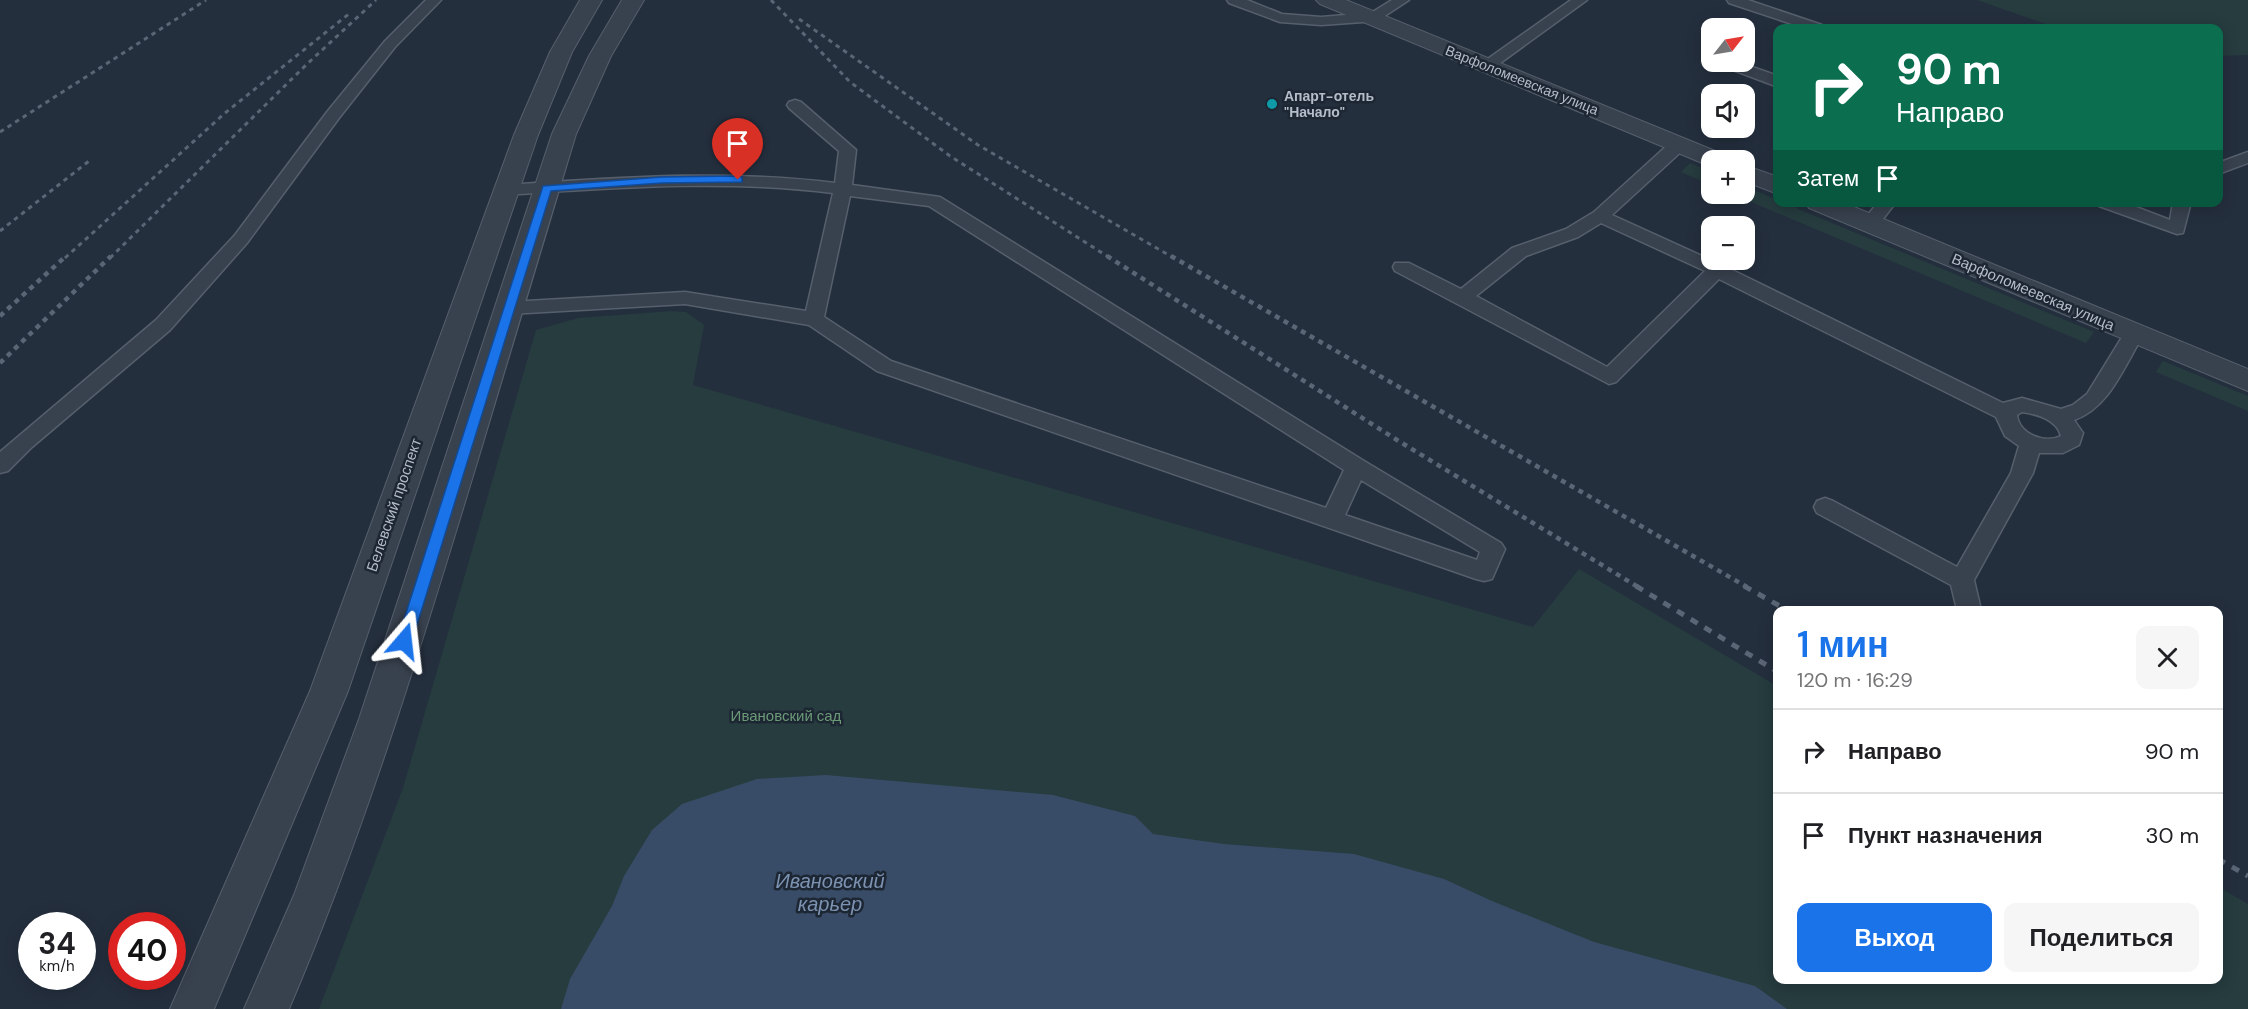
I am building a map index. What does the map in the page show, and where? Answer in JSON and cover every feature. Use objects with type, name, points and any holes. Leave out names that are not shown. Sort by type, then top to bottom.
[{"type":"street","name":"Белевский проспект","points":[[192,1009],[329,691],[504,190],[548,80],[577,21],[591,0]]},
{"type":"street","points":[[267,1009],[286,967],[390,686],[564,134],[600,56],[633,0]]},
{"type":"street","name":"Варфоломеевская улица","points":[[1327,0],[1701,154]]},
{"type":"street","points":[[1755,177],[1773,184]]},
{"type":"street","name":"Варфоломеевская улица","points":[[1830,207],[2248,381]]},
{"type":"lane","points":[[0,465],[163,325],[241,239],[333,115],[390,44],[434,0]]},
{"type":"lane","points":[[1234,0],[1280,18],[1321,21],[1370,17],[1402,0]]},
{"type":"lane","points":[[1487,66],[1580,0]]},
{"type":"lane","points":[[1734,0],[1805,24]]},
{"type":"lane","points":[[1751,72],[1773,80]]},
{"type":"lane","points":[[795,105],[848,150],[843,189],[814,319]]},
{"type":"lane","points":[[1462,297],[1519,252],[1572,233],[1600,216],[1678,145]]},
{"type":"lane","points":[[2223,167],[2248,157]]},
{"type":"lane","points":[[504,190],[662,180],[738,180],[786,182],[934,201],[1356,467],[1493,549],[1484,572],[884,366],[814,319],[685,298],[509,308]]},
{"type":"lane","points":[[1870,224],[1884,207]]},
{"type":"lane","points":[[2118,207],[2177,229],[2181,207]]},
{"type":"lane","points":[[1600,216],[1701,263]]},
{"type":"lane","points":[[1402,267],[1609,377],[1717,270],[2006,412]]},
{"type":"lane","points":[[2059,417],[2080,410],[2094,399],[2134,334]]},
{"type":"lane","points":[[2022,405],[2041,408],[2059,417],[2072,433],[2071,440],[2066,445],[2043,447],[2030,442],[2010,428],[2005,419],[2006,412],[2012,407],[2022,405]]},
{"type":"lane","points":[[1968,606],[1962,580],[2022,473],[2028,457],[2030,442]]},
{"type":"lane","points":[[1332,519],[1356,467]]},
{"type":"lane","points":[[1825,507],[1962,580]]},
{"type":"green space","points":[[1977,0],[2248,0],[2248,55],[2223,56],[2223,24],[2046,24]]},
{"type":"green space","points":[[1690,163],[1701,168],[1701,181],[1681,172]]},
{"type":"green space","points":[[1755,190],[1773,198],[1773,207],[1794,207],[2094,332],[2086,343],[1755,204]]},
{"type":"green space","name":"Ивановский сад","points":[[686,312],[704,325],[693,385],[1533,627],[1579,569],[1773,684],[1773,984],[2223,984],[2223,889],[2248,904],[2248,1009],[319,1009],[403,788],[536,330],[578,318]]},
{"type":"green space","points":[[2163,361],[2248,396],[2248,411],[2156,372]]},
{"type":"water","name":"Ивановский карьер","points":[[826,775],[1053,795],[1135,816],[1153,834],[1224,844],[1354,854],[1444,879],[1594,942],[1755,986],[1787,1009],[561,1009],[570,979],[612,906],[624,876],[652,830],[682,804],[757,779]]},
{"type":"railway","points":[[0,132],[206,0]]},
{"type":"railway","points":[[110,258],[306,65],[376,0]]},
{"type":"railway","points":[[771,0],[850,82],[950,156],[1110,258]]},
{"type":"railway","points":[[65,258],[225,113],[350,13]]},
{"type":"railway","points":[[799,19],[978,145],[1174,258]]},
{"type":"railway","points":[[0,231],[89,161]]},
{"type":"railway","points":[[0,316],[66,256]]},
{"type":"railway","points":[[0,363],[111,256]]},
{"type":"railway","points":[[1107,256],[1397,440],[1638,587]]},
{"type":"railway","points":[[1171,256],[1747,587]]},
{"type":"railway","points":[[1636,586],[1773,669]]},
{"type":"railway","points":[[1744,586],[1780,606]]},
{"type":"railway","points":[[2223,862],[2248,876]]},
{"type":"place","name":"Апарт-отель \"Начало\"","points":[[1272,104]]},
{"type":"route","points":[[404,641],[546,189],[662,180],[738,180]]}]
